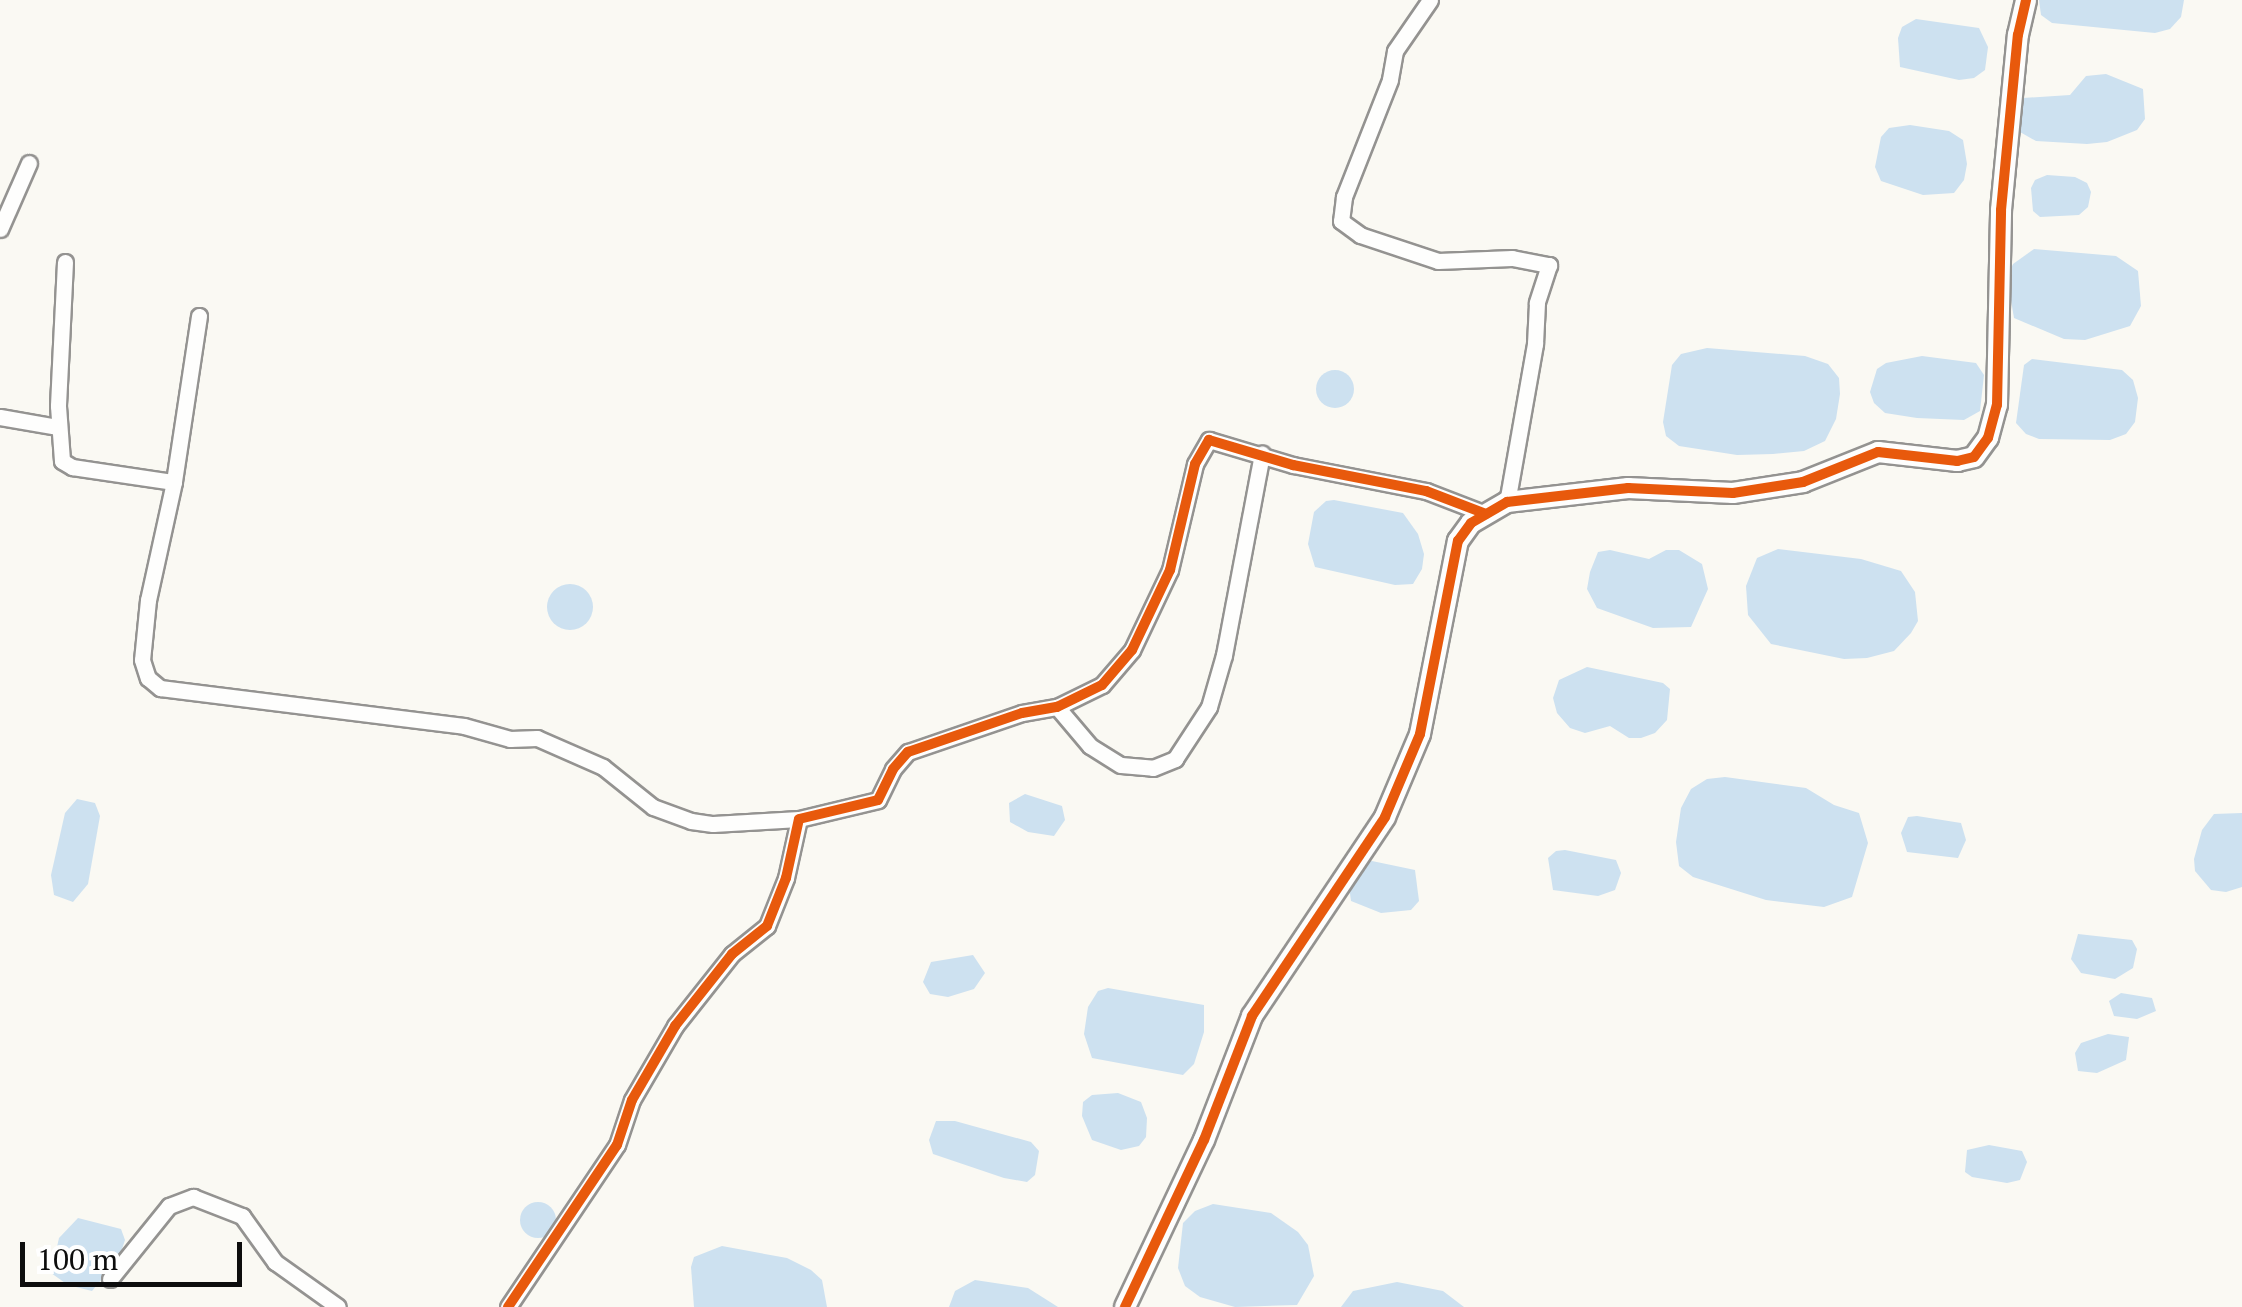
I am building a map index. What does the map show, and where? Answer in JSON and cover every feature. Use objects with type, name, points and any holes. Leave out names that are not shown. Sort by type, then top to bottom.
[{"type":"street","points":[[1430,0],[1395,51],[1390,80],[1344,197],[1341,220],[1360,235],[1438,260],[1512,258],[1550,266],[1538,303],[1536,344],[1507,502]]},
{"type":"street","points":[[1125,1307],[1204,1140],[1252,1016],[1385,817],[1420,734],[1458,541],[1472,522],[1507,502],[1628,488],[1733,492],[1803,482],[1878,452],[1957,461],[1974,457],[1988,438],[1997,405],[2002,210],[2018,35],[2026,0]]},
{"type":"street","points":[[0,228],[29,163]]},
{"type":"street","points":[[66,262],[58,427],[62,462],[72,467],[174,482]]},
{"type":"street","points":[[199,316],[174,482],[148,600],[142,660],[148,678],[160,688],[446,723],[510,739],[537,738],[603,767],[653,807],[691,821],[713,824],[799,819],[878,800],[893,769],[908,752],[1022,712],[1057,707],[1102,685],[1132,650],[1170,570],[1202,446],[1217,441],[1426,492],[1486,514]]},
{"type":"street","points":[[0,417],[58,427]]},
{"type":"street","points":[[1057,707],[1090,746],[1121,765],[1153,768],[1175,759],[1209,707],[1224,655],[1262,454]]},
{"type":"street","points":[[508,1307],[617,1145],[632,1100],[675,1026],[732,954],[767,926],[786,878],[799,819]]},
{"type":"street","points":[[110,1279],[170,1206],[193,1197],[242,1216],[275,1262],[338,1307]]},
{"type":"water","points":[[2039,0],[2184,0],[2181,17],[2170,29],[2155,33],[2052,23],[2041,15]]},
{"type":"water","points":[[1916,19],[1979,28],[1988,47],[1985,70],[1974,78],[1959,80],[1900,67],[1898,38],[1902,27]]},
{"type":"water","points":[[2106,74],[2143,89],[2145,119],[2137,130],[2107,142],[2087,144],[2036,141],[2020,132],[2017,110],[2023,98],[2070,95],[2086,76]]},
{"type":"water","points":[[1910,125],[1949,131],[1963,140],[1967,164],[1964,180],[1954,193],[1923,195],[1881,181],[1875,167],[1881,137],[1889,128]]},
{"type":"water","points":[[2047,175],[2075,177],[2087,183],[2091,192],[2088,207],[2079,215],[2040,217],[2033,211],[2031,188],[2035,180]]},
{"type":"water","points":[[2034,249],[2116,256],[2138,271],[2141,306],[2130,326],[2085,340],[2064,339],[2014,318],[2007,277],[2013,264]]},
{"type":"water","points":[[1707,348],[1805,356],[1828,364],[1839,378],[1840,394],[1836,419],[1825,441],[1804,451],[1737,455],[1679,446],[1666,436],[1663,422],[1672,365],[1681,354]]},
{"type":"water","points":[[1922,356],[1976,363],[1984,375],[1980,411],[1964,420],[1917,418],[1885,413],[1874,403],[1870,392],[1877,369],[1886,363]]},
{"type":"water","points":[[2032,359],[2122,370],[2133,380],[2138,398],[2135,422],[2126,434],[2110,440],[2039,439],[2026,434],[2016,423],[2024,365]]},
{"type":"water","points":[[1335,370],[1349,375],[1354,389],[1349,403],[1335,408],[1321,403],[1316,389],[1321,375]]},
{"type":"water","points":[[1326,501],[1403,513],[1418,534],[1424,554],[1422,569],[1413,584],[1395,585],[1315,567],[1308,544],[1314,512]]},
{"type":"water","points":[[1778,549],[1861,559],[1901,571],[1915,592],[1918,621],[1894,651],[1867,658],[1844,659],[1771,644],[1748,615],[1746,586],[1757,558]]},
{"type":"water","points":[[1610,550],[1649,559],[1666,550],[1679,550],[1702,564],[1708,589],[1691,627],[1653,628],[1597,608],[1587,589],[1590,572],[1598,552]]},
{"type":"water","points":[[570,584],[586,591],[593,607],[586,623],[570,630],[554,623],[547,607],[554,591]]},
{"type":"water","points":[[1587,667],[1663,683],[1670,689],[1667,720],[1655,733],[1641,738],[1629,738],[1610,726],[1585,733],[1570,728],[1557,713],[1553,698],[1559,680]]},
{"type":"water","points":[[1725,777],[1806,788],[1834,805],[1859,813],[1868,843],[1852,897],[1824,907],[1766,900],[1693,877],[1679,866],[1676,842],[1681,808],[1691,789],[1707,779]]},
{"type":"water","points":[[1025,794],[1062,806],[1065,820],[1054,836],[1028,832],[1010,822],[1009,803]]},
{"type":"water","points":[[77,799],[95,803],[100,816],[88,884],[73,902],[54,895],[51,875],[65,813]]},
{"type":"water","points":[[2242,813],[2242,887],[2226,892],[2211,890],[2195,871],[2194,859],[2202,830],[2214,814]]},
{"type":"water","points":[[1908,817],[1961,823],[1966,840],[1958,858],[1907,852],[1901,833]]},
{"type":"water","points":[[1565,850],[1616,860],[1621,873],[1615,890],[1598,896],[1553,890],[1548,858]]},
{"type":"water","points":[[1372,861],[1415,870],[1419,901],[1411,910],[1381,913],[1351,901],[1348,879],[1360,863]]},
{"type":"water","points":[[2078,934],[2132,940],[2137,949],[2133,968],[2115,979],[2081,973],[2071,959]]},
{"type":"water","points":[[973,955],[985,973],[974,989],[948,997],[930,994],[923,982],[931,962]]},
{"type":"water","points":[[1108,988],[1204,1005],[1204,1032],[1194,1064],[1183,1075],[1092,1058],[1084,1034],[1088,1007],[1098,991]]},
{"type":"water","points":[[2121,993],[2152,998],[2156,1011],[2137,1019],[2114,1016],[2109,1001]]},
{"type":"water","points":[[2108,1034],[2129,1037],[2126,1060],[2097,1073],[2078,1071],[2075,1053],[2081,1043]]},
{"type":"water","points":[[1118,1093],[1141,1102],[1147,1118],[1146,1137],[1139,1146],[1121,1150],[1092,1140],[1082,1116],[1083,1102],[1092,1095]]},
{"type":"water","points":[[936,1121],[955,1121],[1031,1142],[1039,1151],[1035,1175],[1027,1182],[1004,1178],[933,1154],[929,1140]]},
{"type":"water","points":[[1989,1145],[2022,1151],[2027,1162],[2020,1180],[2007,1183],[1972,1177],[1965,1172],[1967,1150]]},
{"type":"water","points":[[538,1202],[551,1207],[556,1220],[551,1233],[538,1238],[525,1233],[520,1220],[525,1207]]},
{"type":"water","points":[[1213,1204],[1271,1213],[1298,1232],[1308,1245],[1314,1276],[1297,1305],[1235,1307],[1200,1297],[1185,1286],[1178,1268],[1183,1223],[1195,1211]]},
{"type":"water","points":[[78,1218],[121,1229],[125,1240],[119,1258],[92,1291],[68,1285],[51,1273],[59,1238]]},
{"type":"water","points":[[722,1246],[787,1258],[811,1270],[822,1280],[827,1307],[694,1307],[694,1257]]},
{"type":"water","points":[[975,1280],[1028,1288],[1058,1307],[949,1307],[955,1291]]},
{"type":"water","points":[[1397,1282],[1443,1291],[1464,1307],[1341,1307],[1353,1291]]},
{"type":"cycle path","points":[[1125,1307],[1204,1140],[1252,1016],[1385,817],[1420,734],[1458,541],[1471,523],[1507,502],[1628,488],[1733,493],[1803,482],[1878,452],[1957,461],[1974,457],[1988,438],[1997,405],[2001,210],[2018,35],[2026,0]]},
{"type":"cycle path","points":[[508,1307],[617,1145],[632,1100],[675,1026],[732,954],[767,926],[786,878],[799,819],[878,800],[893,769],[908,752],[1022,713],[1057,707],[1102,685],[1132,650],[1170,570],[1195,464],[1209,440],[1293,465],[1426,491],[1486,514]]}]
